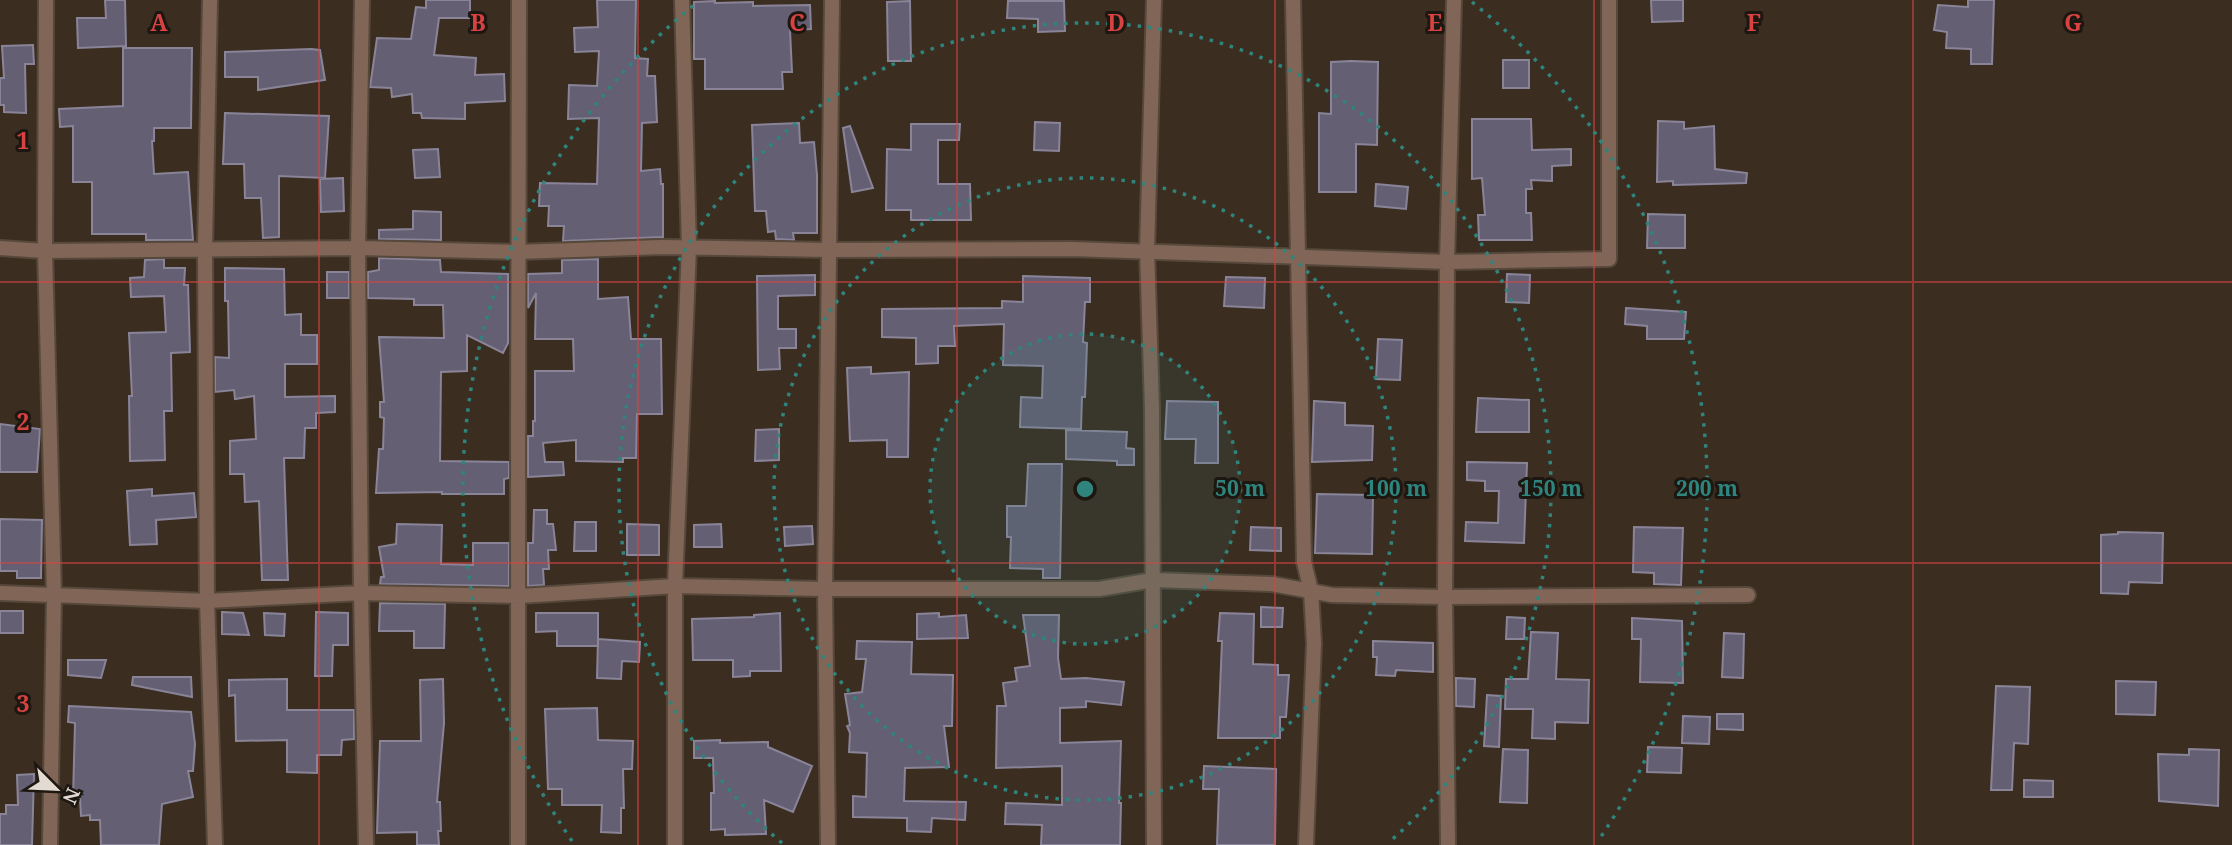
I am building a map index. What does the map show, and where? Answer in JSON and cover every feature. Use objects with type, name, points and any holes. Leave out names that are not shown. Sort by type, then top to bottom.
[{"type":"street","points":[[46,0],[46,250],[54,595],[50,845]]},
{"type":"street","points":[[210,0],[205,248],[207,601],[215,845]]},
{"type":"street","points":[[362,0],[358,248],[366,845]]},
{"type":"street","points":[[518,845],[519,0]]},
{"type":"street","points":[[675,845],[675,586],[689,247],[682,0]]},
{"type":"street","points":[[828,845],[825,589],[832,0]]},
{"type":"street","points":[[1154,0],[1147,250],[1152,408],[1154,845]]},
{"type":"street","points":[[1293,0],[1304,562],[1311,591],[1314,643],[1306,845]]},
{"type":"street","points":[[1448,845],[1445,597],[1447,262],[1454,0]]},
{"type":"street","points":[[0,248],[358,248],[517,252],[689,247],[1147,250],[1447,262],[1609,259],[1609,0]]},
{"type":"street","points":[[0,593],[207,601],[361,593],[520,596],[675,586],[1099,589],[1153,580],[1272,584],[1332,595],[1748,595]]},
{"type":"building","points":[[105,0],[125,0],[126,46],[78,48],[77,18],[106,18]]},
{"type":"building","points":[[426,0],[470,0],[470,18],[439,18],[434,55],[476,58],[475,75],[504,74],[505,101],[465,103],[465,119],[422,118],[421,113],[413,113],[412,94],[392,97],[391,88],[370,87],[377,38],[411,39],[416,7],[426,8]]},
{"type":"building","points":[[597,0],[636,0],[635,58],[648,59],[647,76],[655,76],[657,122],[642,123],[641,171],[660,169],[663,184],[663,237],[563,241],[564,226],[548,226],[549,206],[539,206],[540,183],[597,184],[599,118],[568,119],[569,85],[597,86],[599,51],[575,52],[574,28],[598,27]]},
{"type":"building","points":[[1651,0],[1683,0],[1683,21],[1652,22]]},
{"type":"building","points":[[1968,0],[1994,0],[1992,64],[1971,64],[1971,49],[1946,48],[1947,32],[1934,30],[1938,5],[1968,7]]},
{"type":"building","points":[[910,1],[911,61],[888,61],[887,2]]},
{"type":"building","points":[[1008,1],[1064,1],[1065,31],[1038,32],[1038,19],[1007,18]]},
{"type":"building","points":[[694,2],[753,2],[753,6],[810,5],[811,29],[790,30],[792,72],[782,72],[783,89],[705,89],[705,59],[694,59]]},
{"type":"building","points":[[33,45],[34,64],[25,64],[26,113],[4,112],[4,105],[0,105],[0,78],[4,78],[2,46]]},
{"type":"building","points":[[123,48],[192,48],[191,128],[154,128],[152,141],[154,174],[188,172],[193,240],[146,240],[146,234],[92,234],[92,182],[73,182],[73,126],[60,127],[59,109],[123,106]]},
{"type":"building","points":[[320,50],[325,80],[258,90],[258,77],[225,77],[225,52]]},
{"type":"building","points":[[1503,60],[1529,60],[1529,88],[1503,88]]},
{"type":"building","points":[[1331,62],[1378,62],[1377,145],[1356,144],[1356,192],[1319,192],[1319,113],[1331,114]]},
{"type":"building","points":[[225,113],[329,116],[325,178],[279,176],[279,237],[263,238],[261,198],[245,198],[244,164],[223,164]]},
{"type":"building","points":[[1472,119],[1531,119],[1532,150],[1571,149],[1571,165],[1552,166],[1552,181],[1531,180],[1532,189],[1526,189],[1526,213],[1531,213],[1532,240],[1479,240],[1478,215],[1485,215],[1482,178],[1472,179]]},
{"type":"building","points":[[1658,121],[1684,122],[1684,129],[1714,126],[1715,169],[1747,173],[1746,183],[1673,185],[1673,181],[1657,182]]},
{"type":"building","points":[[1035,122],[1060,123],[1059,151],[1034,150]]},
{"type":"building","points":[[799,123],[800,143],[814,142],[817,233],[793,233],[794,240],[776,239],[775,231],[768,232],[766,211],[755,211],[752,125]]},
{"type":"building","points":[[911,124],[960,124],[959,140],[938,140],[938,184],[970,184],[971,220],[911,220],[911,210],[886,210],[887,149],[911,150]]},
{"type":"building","points":[[850,126],[873,188],[852,192],[843,128]]},
{"type":"building","points":[[438,149],[440,177],[415,178],[413,150]]},
{"type":"building","points":[[343,178],[344,211],[321,212],[320,179]]},
{"type":"building","points":[[1376,184],[1408,187],[1406,209],[1375,206]]},
{"type":"building","points":[[413,211],[441,212],[441,240],[379,239],[379,230],[413,229]]},
{"type":"building","points":[[1648,214],[1685,215],[1685,248],[1647,248]]},
{"type":"building","points":[[379,258],[440,260],[441,272],[508,274],[508,343],[503,353],[467,335],[467,371],[441,372],[440,461],[509,462],[509,478],[504,479],[504,494],[376,493],[379,449],[383,449],[384,418],[380,417],[380,402],[384,402],[379,337],[444,338],[443,305],[414,305],[414,299],[368,298],[368,272],[379,270]]},
{"type":"building","points":[[164,259],[164,268],[185,268],[190,352],[171,353],[172,411],[164,411],[165,460],[130,461],[129,396],[132,396],[129,333],[166,332],[164,296],[131,297],[130,278],[144,277],[145,260]]},
{"type":"building","points":[[598,259],[598,299],[628,297],[631,339],[661,339],[662,414],[637,414],[636,458],[623,458],[623,462],[576,461],[576,440],[543,443],[545,462],[563,462],[564,475],[528,477],[528,436],[533,436],[535,421],[535,371],[574,371],[573,339],[535,339],[536,293],[528,308],[528,274],[562,273],[562,260]]},
{"type":"building","points":[[225,268],[284,269],[285,315],[301,314],[301,335],[317,335],[317,364],[285,364],[285,397],[335,396],[335,412],[316,413],[316,428],[305,428],[304,458],[284,458],[288,580],[262,580],[259,501],[245,502],[244,474],[230,474],[230,441],[256,439],[254,396],[235,399],[234,390],[215,392],[215,357],[229,358]]},
{"type":"building","points":[[327,272],[349,272],[349,298],[327,298]]},
{"type":"building","points":[[1507,274],[1530,275],[1529,303],[1506,302]]},
{"type":"building","points":[[815,275],[815,295],[778,296],[778,329],[796,329],[796,348],[779,348],[780,369],[758,370],[757,276]]},
{"type":"building","points":[[1023,276],[1090,278],[1090,302],[1085,302],[1083,342],[1087,343],[1081,429],[1020,427],[1021,397],[1042,398],[1043,366],[1003,365],[1004,324],[954,326],[955,346],[938,346],[938,363],[916,364],[916,338],[882,337],[882,309],[1002,308],[1002,301],[1023,302]]},
{"type":"building","points":[[1226,277],[1265,278],[1264,308],[1224,306]]},
{"type":"building","points":[[1626,308],[1686,312],[1684,339],[1647,339],[1647,326],[1625,324]]},
{"type":"building","points":[[1378,339],[1402,340],[1400,380],[1376,379]]},
{"type":"building","points":[[871,367],[871,374],[909,372],[908,457],[887,457],[887,440],[850,441],[847,368]]},
{"type":"building","points":[[1478,398],[1529,400],[1529,432],[1476,432]]},
{"type":"building","points":[[1167,401],[1218,402],[1218,463],[1195,463],[1196,439],[1165,439]]},
{"type":"building","points":[[1314,401],[1345,403],[1345,425],[1373,426],[1372,460],[1312,462]]},
{"type":"building","points":[[0,424],[40,429],[37,472],[0,472]]},
{"type":"building","points":[[779,429],[779,460],[755,461],[756,430]]},
{"type":"building","points":[[1066,430],[1127,432],[1126,448],[1134,449],[1134,465],[1117,465],[1117,461],[1066,459]]},
{"type":"building","points":[[1467,462],[1527,463],[1524,543],[1465,541],[1466,522],[1498,523],[1499,491],[1485,491],[1485,481],[1467,480]]},
{"type":"building","points":[[1028,464],[1062,464],[1060,578],[1043,578],[1043,569],[1010,568],[1011,537],[1007,537],[1007,506],[1026,506]]},
{"type":"building","points":[[152,489],[152,496],[194,493],[196,517],[156,520],[157,544],[130,545],[127,491]]},
{"type":"building","points":[[1317,494],[1373,495],[1372,554],[1315,553]]},
{"type":"building","points":[[534,510],[547,510],[547,524],[553,524],[556,550],[548,550],[549,569],[543,569],[544,585],[528,586],[528,543],[533,543]]},
{"type":"building","points":[[0,519],[42,520],[41,578],[17,578],[17,571],[0,571]]},
{"type":"building","points":[[575,522],[596,522],[596,551],[574,551]]},
{"type":"building","points":[[397,524],[442,525],[441,564],[473,565],[473,543],[509,543],[509,586],[380,584],[381,577],[384,577],[379,547],[396,544]]},
{"type":"building","points":[[627,524],[659,525],[659,555],[627,555]]},
{"type":"building","points":[[721,524],[722,547],[694,547],[694,525]]},
{"type":"building","points":[[812,526],[813,544],[785,546],[784,527]]},
{"type":"building","points":[[1251,527],[1281,528],[1281,551],[1250,550]]},
{"type":"building","points":[[1634,527],[1683,528],[1681,585],[1654,584],[1654,573],[1633,572]]},
{"type":"building","points":[[2118,532],[2163,533],[2162,583],[2129,582],[2128,594],[2101,593],[2101,535]]},
{"type":"building","points":[[380,603],[445,604],[444,648],[414,648],[414,631],[379,631]]},
{"type":"building","points":[[1261,607],[1283,608],[1282,627],[1261,627]]},
{"type":"building","points":[[0,611],[23,611],[23,633],[0,633]]},
{"type":"building","points":[[222,612],[243,613],[249,635],[222,634]]},
{"type":"building","points":[[316,612],[348,613],[348,645],[333,645],[332,676],[315,676]]},
{"type":"building","points":[[264,613],[285,614],[284,636],[265,635]]},
{"type":"building","points":[[536,613],[598,613],[598,646],[557,646],[557,631],[536,632]]},
{"type":"building","points":[[780,613],[781,671],[750,671],[750,676],[733,677],[733,660],[693,660],[692,619],[754,617]]},
{"type":"building","points":[[939,613],[939,617],[966,615],[968,638],[917,639],[917,614]]},
{"type":"building","points":[[1220,613],[1254,614],[1253,664],[1278,665],[1278,675],[1289,675],[1286,717],[1280,717],[1280,738],[1218,738],[1222,641],[1218,641]]},
{"type":"building","points":[[1023,615],[1059,615],[1058,658],[1061,679],[1086,678],[1124,682],[1121,705],[1086,701],[1086,707],[1060,708],[1060,743],[1121,741],[1120,845],[1041,845],[1042,825],[1005,824],[1006,803],[1062,805],[1062,766],[996,768],[997,706],[1006,706],[1003,683],[1017,681],[1015,668],[1030,666]]},
{"type":"building","points":[[1507,617],[1525,618],[1524,639],[1506,639]]},
{"type":"building","points":[[1632,618],[1682,621],[1683,683],[1640,682],[1641,639],[1632,639]]},
{"type":"building","points":[[1531,632],[1558,633],[1556,679],[1589,680],[1588,723],[1555,722],[1555,739],[1532,738],[1533,709],[1505,709],[1506,679],[1528,679]]},
{"type":"building","points":[[1724,633],[1744,634],[1743,678],[1722,677]]},
{"type":"building","points":[[598,639],[640,642],[639,662],[622,661],[621,679],[597,678]]},
{"type":"building","points":[[857,641],[912,642],[911,674],[953,675],[952,726],[944,726],[949,767],[905,768],[904,801],[966,802],[965,820],[932,818],[931,832],[907,831],[907,818],[853,817],[853,796],[866,797],[867,753],[849,752],[850,733],[847,726],[850,725],[845,694],[862,692],[866,659],[856,659]]},
{"type":"building","points":[[1373,641],[1433,643],[1433,672],[1396,670],[1395,676],[1376,675],[1377,657],[1373,657]]},
{"type":"building","points":[[68,660],[106,660],[101,678],[68,675]]},
{"type":"building","points":[[133,677],[191,677],[192,697],[132,685]]},
{"type":"building","points":[[1456,678],[1475,679],[1474,707],[1456,706]]},
{"type":"building","points":[[287,679],[287,710],[354,710],[354,739],[342,740],[341,755],[317,755],[317,773],[287,772],[287,740],[236,741],[235,695],[229,696],[229,680]]},
{"type":"building","points":[[443,679],[444,723],[437,802],[440,802],[439,845],[417,845],[417,832],[377,833],[380,741],[421,741],[420,680]]},
{"type":"building","points":[[2116,681],[2156,682],[2155,715],[2116,714]]},
{"type":"building","points":[[1996,686],[2030,687],[2028,744],[2014,743],[2012,790],[1991,790]]},
{"type":"building","points":[[1487,695],[1501,696],[1499,747],[1484,746]]},
{"type":"building","points":[[69,706],[191,712],[195,744],[193,771],[188,771],[193,797],[162,804],[159,845],[101,845],[100,820],[90,820],[90,815],[81,816],[80,798],[73,798],[75,723],[68,722]]},
{"type":"building","points":[[597,708],[598,740],[633,741],[632,769],[623,769],[624,808],[621,808],[621,833],[601,832],[602,805],[562,805],[562,789],[548,789],[545,709]]},
{"type":"building","points":[[1717,714],[1743,714],[1743,730],[1717,729]]},
{"type":"building","points":[[1683,716],[1710,717],[1709,744],[1682,743]]},
{"type":"building","points":[[720,740],[720,743],[768,742],[768,747],[812,766],[793,812],[764,800],[766,834],[725,835],[725,829],[711,830],[713,758],[694,758],[694,741]]},
{"type":"building","points":[[1648,747],[1682,748],[1681,773],[1647,772]]},
{"type":"building","points":[[1503,749],[1528,750],[1527,803],[1500,802]]},
{"type":"building","points":[[2189,749],[2219,750],[2218,806],[2159,801],[2158,754],[2189,755]]},
{"type":"building","points":[[1204,766],[1276,769],[1275,845],[1217,845],[1219,789],[1203,789]]},
{"type":"building","points":[[34,774],[32,845],[0,845],[0,814],[6,814],[6,805],[18,805],[17,775]]},
{"type":"building","points":[[2024,780],[2053,781],[2053,797],[2024,797]]}]
